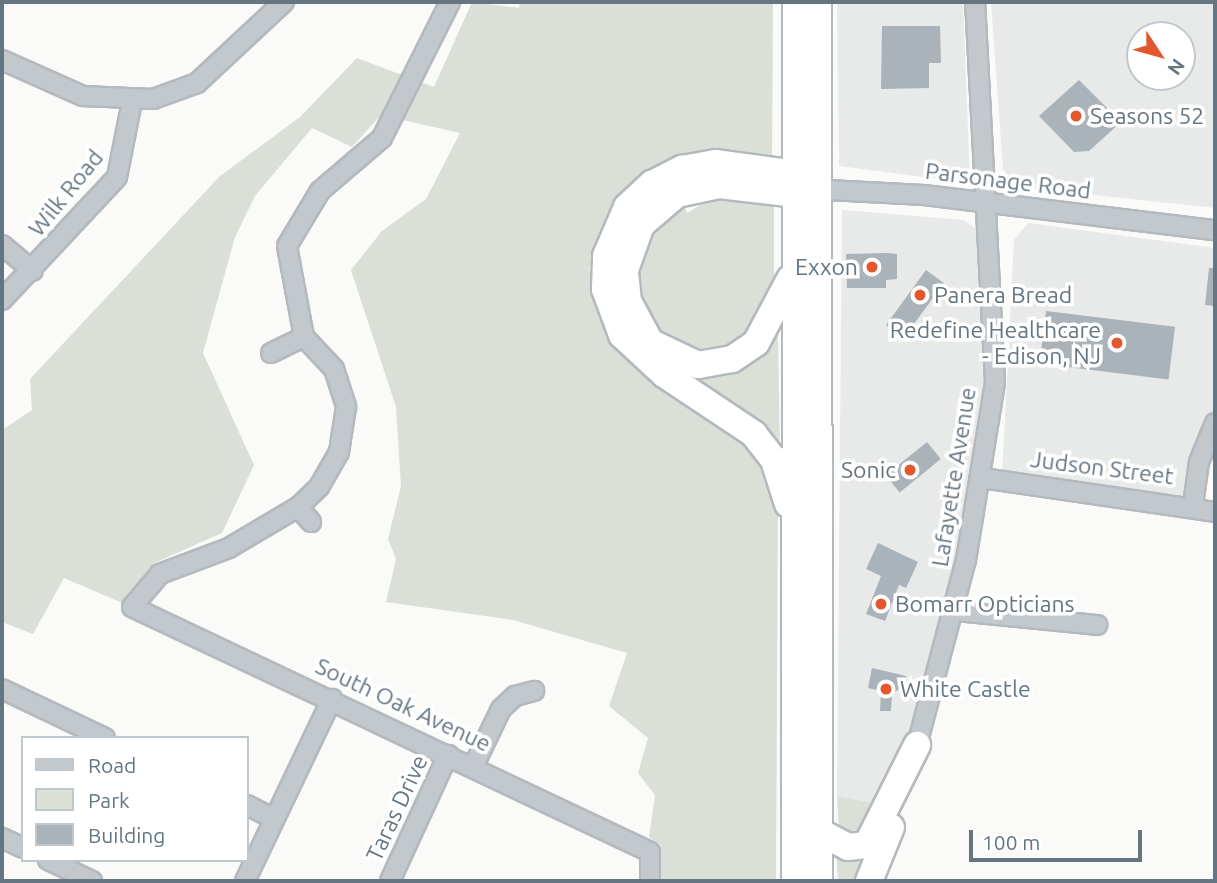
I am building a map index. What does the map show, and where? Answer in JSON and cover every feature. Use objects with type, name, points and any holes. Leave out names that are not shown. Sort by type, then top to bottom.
[{"type":"highway","points":[[796,2],[803,185],[819,881]]},
{"type":"highway","points":[[795,881],[795,264],[818,2]]},
{"type":"highway","points":[[796,518],[774,460],[754,434],[632,347],[609,306],[605,274],[618,220],[652,184],[715,163],[803,185]]},
{"type":"highway","points":[[795,264],[764,334],[722,362],[690,364],[666,354],[646,336],[628,302],[625,270],[633,240],[665,201],[704,185],[803,185]]},
{"type":"highway","points":[[818,831],[848,847],[867,845],[917,746]]},
{"type":"highway","points":[[869,881],[913,771],[917,746]]},
{"type":"street","points":[[2,60],[66,91],[132,101],[164,97],[197,83],[284,2]]},
{"type":"street","points":[[311,522],[298,507],[319,487],[339,452],[346,407],[334,369],[304,337],[287,246],[299,218],[320,191],[382,138],[450,2]]},
{"type":"street","name":"Lafayette Avenue","points":[[917,746],[955,611],[982,478],[995,382],[975,2]]},
{"type":"street","name":"Wilk Road","points":[[2,300],[33,271],[123,166],[132,101]]},
{"type":"street","name":"Parsonage Road","points":[[803,185],[1208,229]]},
{"type":"street","points":[[2,246],[33,271]]},
{"type":"street","points":[[271,353],[304,337]]},
{"type":"street","points":[[1194,505],[1199,462],[1215,423]]},
{"type":"street","name":"Judson Street","points":[[982,478],[1194,505],[1215,512]]},
{"type":"street","name":"South Oak Avenue","points":[[298,507],[229,548],[160,574],[132,607],[474,765],[650,852],[650,881]]},
{"type":"street","points":[[955,611],[1097,625]]},
{"type":"street","points":[[2,689],[101,736]]},
{"type":"street","points":[[474,765],[501,709],[515,696],[534,691]]},
{"type":"street","points":[[244,881],[331,699]]},
{"type":"street","name":"Taras Drive","points":[[390,881],[448,755]]},
{"type":"street","points":[[248,806],[272,818]]},
{"type":"street","points":[[2,838],[21,847]]},
{"type":"street","points":[[52,862],[92,881]]},
{"type":"shaded area","points":[[837,2],[963,2],[970,183],[839,166]]},
{"type":"shaded area","points":[[991,2],[1215,2],[1215,208],[1021,187],[1003,169]]},
{"type":"shaded area","points":[[842,210],[964,220],[979,231],[986,393],[957,562],[908,743],[880,804],[837,796]]},
{"type":"shaded area","points":[[1028,223],[1215,248],[1215,422],[1188,496],[1002,477],[1014,240]]},
{"type":"green space","points":[[472,2],[519,8],[520,2],[773,2],[772,160],[700,152],[656,166],[612,207],[589,269],[607,332],[658,389],[745,437],[772,468],[778,498],[776,881],[661,881],[661,845],[649,837],[655,795],[638,773],[648,738],[609,706],[627,653],[513,620],[386,602],[396,559],[388,539],[401,486],[396,407],[351,270],[382,231],[426,199],[460,133],[381,115],[352,147],[312,128],[255,196],[235,237],[203,353],[254,465],[222,533],[154,563],[125,604],[64,578],[33,634],[2,622],[2,430],[32,410],[30,379],[220,176],[300,117],[357,58],[434,87]]},
{"type":"green space","points":[[715,196],[774,202],[774,280],[772,299],[748,341],[701,359],[654,333],[635,292],[638,247],[653,223],[683,202],[687,213]]},
{"type":"green space","points":[[775,332],[778,334],[780,454],[664,361],[695,371]]},
{"type":"green space","points":[[837,796],[880,804],[855,838],[839,829]]},
{"type":"green space","points":[[836,851],[871,857],[861,881],[838,881]]},
{"type":"building","points":[[882,26],[940,26],[941,63],[929,63],[929,88],[881,89]]},
{"type":"building","name":"Seasons 52","points":[[1079,80],[1121,122],[1089,151],[1074,152],[1039,116]]},
{"type":"building","name":"Exxon","points":[[846,254],[897,254],[897,279],[886,280],[886,288],[847,288]]},
{"type":"building","points":[[1209,268],[1215,268],[1215,306],[1205,305]]},
{"type":"building","name":"Panera Bread","points":[[926,270],[944,283],[904,338],[886,325]]},
{"type":"building","points":[[1046,311],[1175,327],[1169,379],[1040,364]]},
{"type":"building","name":"Sonic","points":[[927,442],[941,459],[900,492],[886,475]]},
{"type":"building","points":[[878,543],[918,562],[906,588],[899,585],[885,621],[866,614],[881,576],[866,569]]},
{"type":"building","name":"White Castle","points":[[872,668],[906,676],[904,687],[892,693],[891,711],[880,711],[881,691],[868,688]]},
{"type":"place","name":"Seasons 52","points":[[1076,116]]},
{"type":"place","name":"Exxon","points":[[872,267]]},
{"type":"place","name":"Panera Bread","points":[[920,295]]},
{"type":"place","name":"Redefine Healthcare - Edison, NJ","points":[[1117,343]]},
{"type":"place","name":"Sonic","points":[[910,470]]},
{"type":"place","name":"Bomarr Opticians","points":[[881,604]]},
{"type":"place","name":"White Castle","points":[[886,689]]}]
